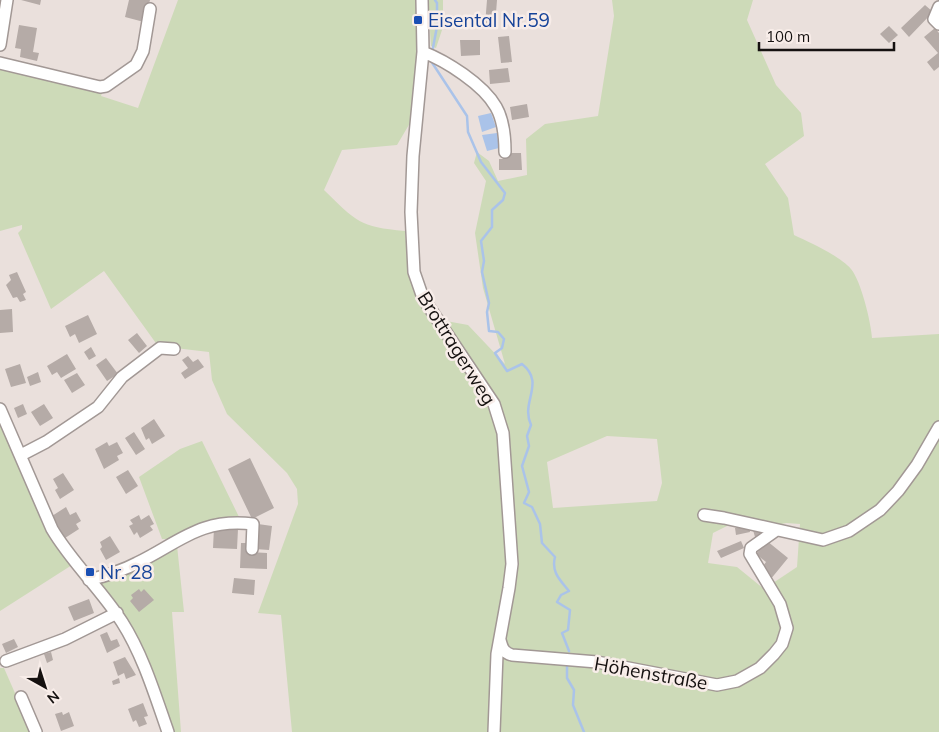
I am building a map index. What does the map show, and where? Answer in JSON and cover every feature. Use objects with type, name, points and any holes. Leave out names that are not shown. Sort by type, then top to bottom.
[{"type":"street","points":[[0,45],[8,0]]},
{"type":"street","name":"Brottragerweg","points":[[422,0],[428,54],[413,156],[411,218],[414,272],[423,298],[480,381],[499,417],[503,433],[512,564],[499,638],[494,696],[494,732]]},
{"type":"street","points":[[939,8],[934,17],[939,24]]},
{"type":"street","points":[[0,63],[100,87],[106,86],[136,65],[143,51],[150,9]]},
{"type":"street","points":[[428,54],[466,77],[491,100],[498,110],[505,136],[505,152]]},
{"type":"street","points":[[21,455],[60,433],[98,407],[122,377],[160,348],[174,349]]},
{"type":"street","points":[[0,409],[52,529],[62,547],[116,614],[140,656],[168,732]]},
{"type":"street","points":[[704,516],[724,518],[823,540],[849,531],[880,510],[898,491],[917,465],[939,427]]},
{"type":"street","points":[[89,580],[130,567],[182,536],[217,525],[253,524],[252,549]]},
{"type":"street","name":"Höhenstraße","points":[[499,638],[502,648],[512,655],[597,662],[717,686],[737,681],[760,668],[774,654],[786,634],[786,622],[780,604],[750,554],[751,548],[775,530]]},
{"type":"street","points":[[6,661],[65,639],[116,614]]},
{"type":"street","points":[[21,697],[36,732]]},
{"type":"green space","points":[[178,0],[419,0],[420,48],[410,123],[397,145],[342,150],[324,190],[359,221],[377,227],[405,231],[409,275],[435,319],[468,325],[505,364],[483,288],[475,233],[486,181],[474,163],[477,152],[489,161],[498,181],[527,175],[526,139],[545,124],[598,116],[614,16],[612,0],[753,0],[747,20],[776,85],[801,113],[804,136],[765,164],[788,198],[794,235],[832,254],[851,269],[865,302],[872,338],[939,334],[939,732],[292,732],[281,615],[258,613],[298,504],[297,489],[287,473],[227,414],[212,380],[209,352],[158,346],[104,271],[51,309],[18,233],[22,229],[22,225],[0,231],[0,70],[6,68],[103,90],[101,96],[138,108]],"holes":[[[607,436],[657,439],[662,483],[657,501],[553,508],[547,462]],[[743,518],[777,525],[786,523],[800,524],[797,567],[764,589],[737,567],[708,563],[713,533]]]},
{"type":"green space","points":[[428,0],[443,0],[443,27],[436,48],[431,46]]},
{"type":"green space","points":[[0,419],[72,565],[0,611]]},
{"type":"green space","points":[[202,441],[239,517],[205,524],[176,536],[184,612],[172,612],[181,732],[164,732],[131,645],[90,574],[117,569],[170,539],[162,539],[139,477],[180,449]]},
{"type":"green space","points":[[0,668],[4,668],[32,732],[0,732]]},
{"type":"water","points":[[491,113],[496,127],[482,132],[478,116]]},
{"type":"water","points":[[497,133],[499,148],[487,151],[482,135]]},
{"type":"building","points":[[21,0],[41,0],[40,5]]},
{"type":"building","points":[[129,0],[150,0],[144,22],[125,17]]},
{"type":"building","points":[[487,0],[497,0],[495,26],[485,25]]},
{"type":"building","points":[[925,5],[933,12],[909,37],[901,28]]},
{"type":"building","points":[[19,25],[37,28],[33,52],[39,53],[37,61],[20,57],[21,49],[15,48]]},
{"type":"building","points":[[889,26],[898,35],[889,43],[880,34]]},
{"type":"building","points":[[935,28],[939,33],[939,67],[934,71],[927,62],[938,53],[924,37]]},
{"type":"building","points":[[509,36],[512,62],[501,63],[498,37]]},
{"type":"building","points":[[460,40],[480,40],[480,55],[461,56]]},
{"type":"building","points":[[508,68],[510,82],[490,84],[489,70]]},
{"type":"building","points":[[527,104],[529,117],[512,120],[510,107]]},
{"type":"building","points":[[502,153],[521,153],[522,170],[499,170],[499,159],[503,159]]},
{"type":"building","points":[[17,272],[26,292],[23,294],[26,300],[20,302],[17,297],[13,298],[6,285],[11,280],[9,275]]},
{"type":"building","points":[[12,309],[13,332],[0,333],[0,310]]},
{"type":"building","points":[[88,315],[97,334],[79,343],[75,334],[70,337],[65,326]]},
{"type":"building","points":[[137,333],[147,346],[139,353],[128,340]]},
{"type":"building","points":[[91,347],[96,356],[89,360],[84,352]]},
{"type":"building","points":[[67,354],[76,369],[61,378],[57,372],[52,375],[47,366]]},
{"type":"building","points":[[188,356],[193,362],[198,359],[204,367],[185,379],[181,373],[188,368],[182,360]]},
{"type":"building","points":[[106,358],[118,374],[107,381],[96,365]]},
{"type":"building","points":[[20,364],[26,383],[11,387],[5,369]]},
{"type":"building","points":[[38,372],[41,382],[30,386],[27,377]]},
{"type":"building","points":[[77,373],[85,385],[72,393],[64,380]]},
{"type":"building","points":[[23,404],[27,414],[18,418],[14,408]]},
{"type":"building","points":[[44,404],[53,418],[40,426],[31,412]]},
{"type":"building","points":[[154,419],[165,436],[152,444],[149,438],[146,440],[141,428]]},
{"type":"building","points":[[134,432],[145,449],[136,455],[125,438]]},
{"type":"building","points":[[107,442],[109,446],[117,442],[123,453],[117,456],[119,460],[104,469],[95,449]]},
{"type":"building","points":[[250,458],[274,508],[252,519],[228,469]]},
{"type":"building","points":[[128,470],[138,486],[126,494],[116,477]]},
{"type":"building","points":[[63,473],[74,490],[60,499],[55,490],[58,488],[53,479]]},
{"type":"building","points":[[66,507],[70,515],[76,512],[81,521],[76,524],[79,529],[65,538],[52,516]]},
{"type":"building","points":[[139,515],[141,520],[149,515],[154,524],[150,526],[153,530],[140,538],[137,532],[134,535],[129,526],[133,524],[130,520]]},
{"type":"building","points":[[258,524],[272,526],[269,550],[255,549]]},
{"type":"building","points":[[749,526],[750,532],[736,535],[735,528]]},
{"type":"building","points":[[214,528],[238,529],[237,549],[213,548]]},
{"type":"building","points":[[759,528],[761,535],[755,537],[753,530]]},
{"type":"building","points":[[110,536],[120,552],[106,560],[100,549],[102,547],[100,542]]},
{"type":"building","points":[[741,541],[744,548],[721,558],[717,551]]},
{"type":"building","points":[[767,541],[788,558],[770,580],[761,569],[766,562],[756,554]]},
{"type":"building","points":[[241,543],[247,543],[247,552],[267,553],[267,569],[240,568]]},
{"type":"building","points":[[234,578],[255,580],[254,595],[232,593]]},
{"type":"building","points":[[139,589],[141,592],[144,589],[154,600],[139,612],[130,601],[133,598],[131,595]]},
{"type":"building","points":[[89,599],[94,613],[74,621],[68,607]]},
{"type":"building","points":[[107,632],[111,641],[117,639],[120,646],[107,653],[100,635]]},
{"type":"building","points":[[14,639],[18,647],[6,653],[2,644]]},
{"type":"building","points":[[51,652],[53,660],[47,663],[44,654]]},
{"type":"building","points":[[125,657],[136,675],[126,679],[124,673],[118,676],[113,662]]},
{"type":"building","points":[[119,678],[120,683],[113,685],[112,681]]},
{"type":"building","points":[[143,703],[148,716],[144,717],[147,724],[139,727],[136,720],[133,722],[128,709]]},
{"type":"building","points":[[62,712],[63,715],[69,712],[74,726],[61,731],[55,714]]},
{"type":"waterway","points":[[432,53],[438,21],[431,15],[437,12],[435,0]]},
{"type":"waterway","points":[[431,61],[467,116],[468,132],[481,162],[505,193],[503,200],[492,210],[492,227],[481,241],[484,261],[482,272],[489,303],[487,312],[489,331],[498,332],[504,339],[502,348],[495,353],[507,371],[522,364],[529,371],[532,378],[528,408],[528,417],[531,425],[527,436],[529,446],[522,466],[529,492],[524,503],[532,507],[540,524],[542,543],[555,557],[555,571],[569,591],[561,595],[557,602],[570,610],[568,630],[562,633],[569,651]]},
{"type":"waterway","points":[[567,667],[567,678],[574,690],[573,705],[584,732]]},
{"type":"place","name":"Eisental Nr.59","points":[[418,20]]},
{"type":"place","name":"Nr. 28","points":[[90,572]]}]
